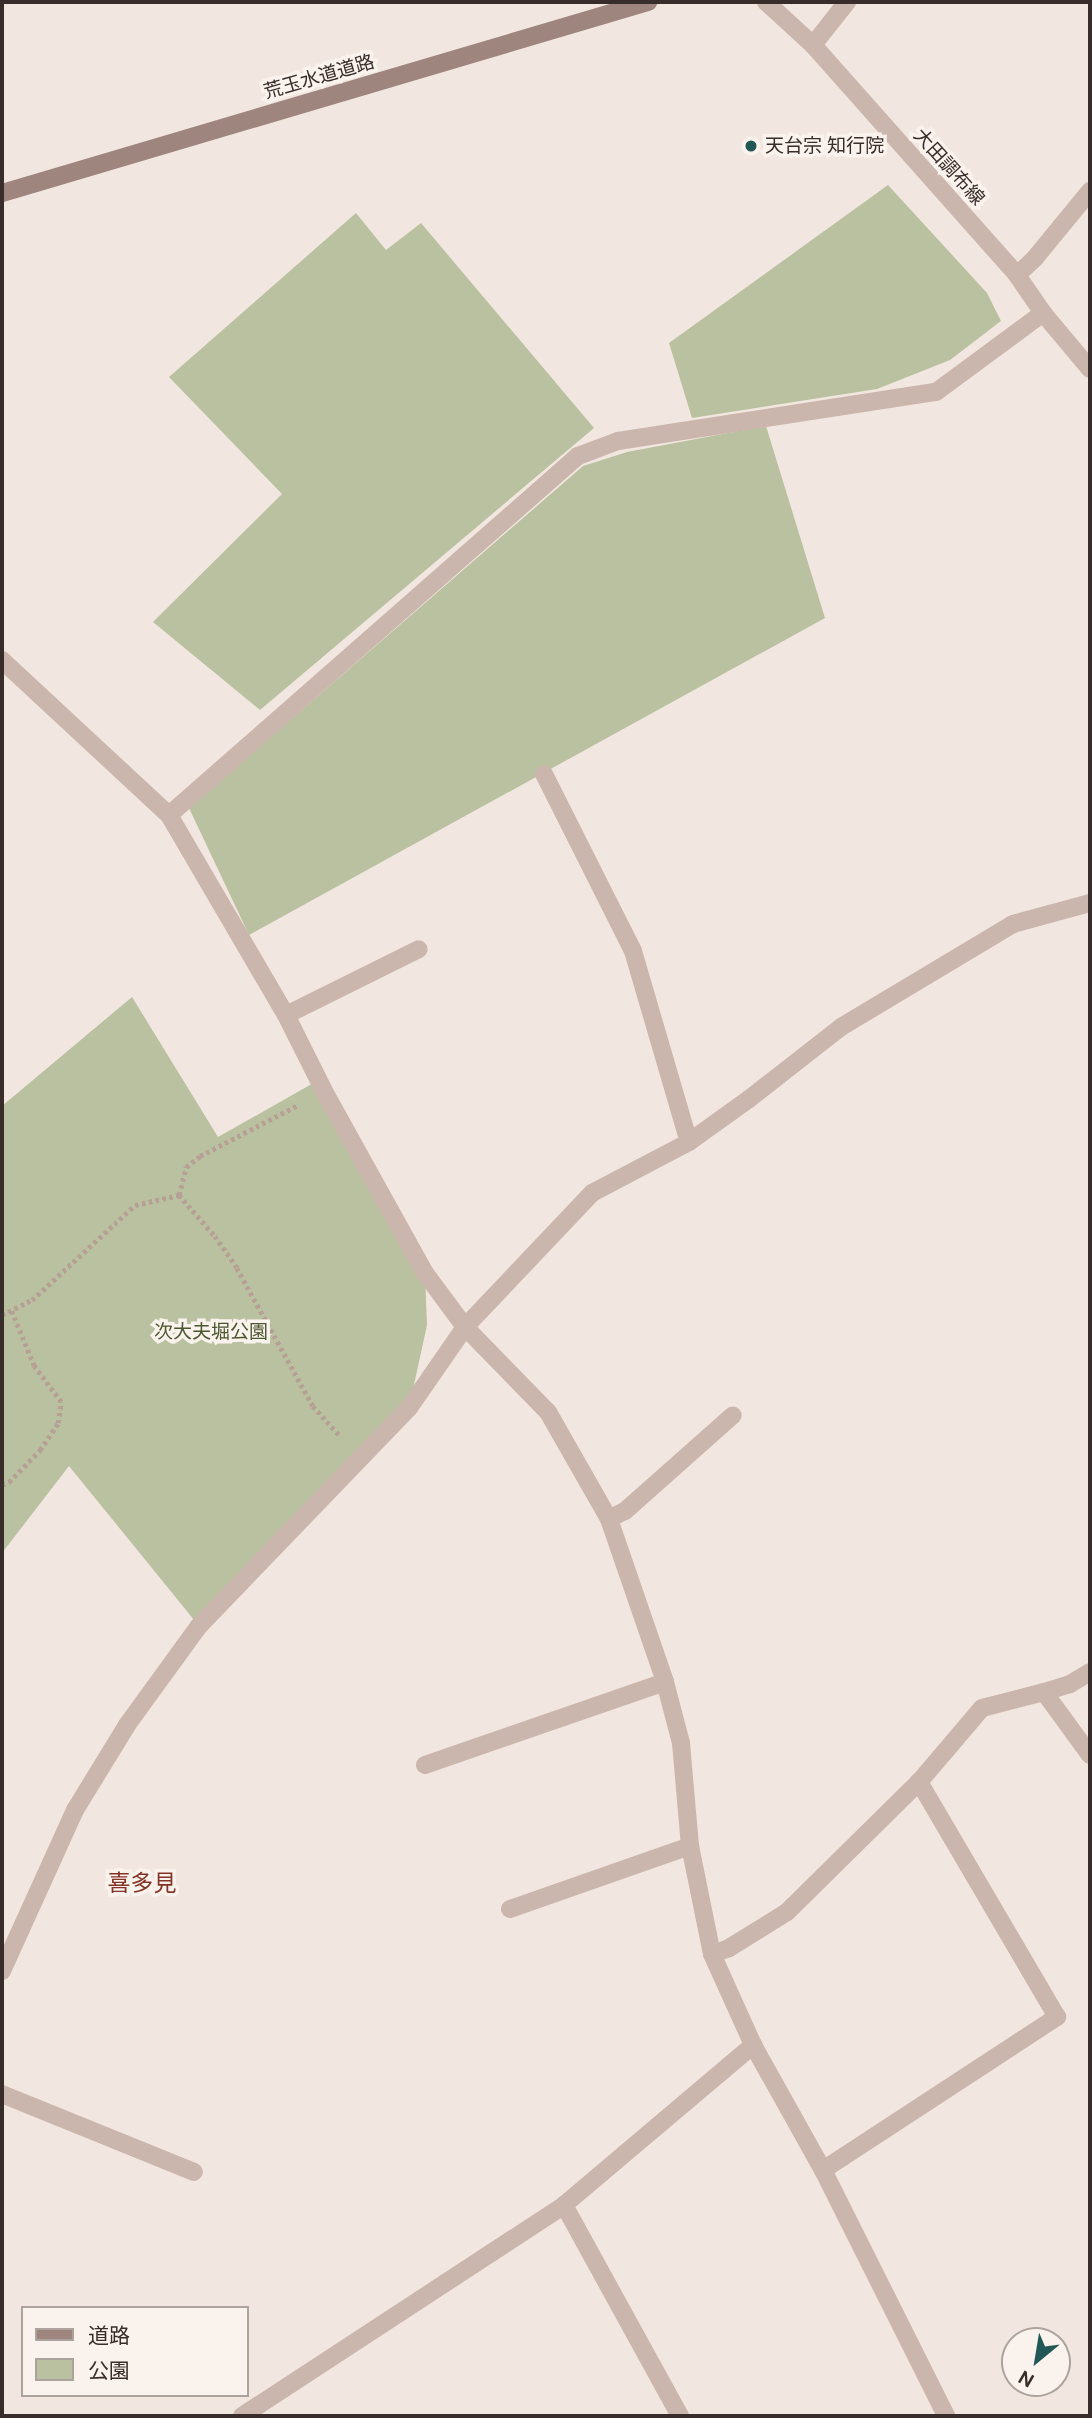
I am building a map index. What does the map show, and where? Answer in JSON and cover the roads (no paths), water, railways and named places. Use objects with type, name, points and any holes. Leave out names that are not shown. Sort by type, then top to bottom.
[{"type":"main road","name":"荒玉水道道路","points":[[2,193],[648,2]]},
{"type":"street","name":"大田調布線","points":[[766,2],[814,45],[1017,275],[1043,313],[1090,369]]},
{"type":"street","points":[[814,45],[847,2]]},
{"type":"street","points":[[1017,275],[1035,258],[1090,191]]},
{"type":"street","points":[[170,815],[578,456],[618,441],[936,392],[1043,313]]},
{"type":"street","points":[[2,660],[170,815],[286,1015],[324,1091],[425,1273],[465,1327],[548,1412],[609,1519],[666,1682],[681,1743],[691,1846],[712,1954],[753,2045],[823,2170],[946,2416]]},
{"type":"street","points":[[544,774],[633,951],[689,1142]]},
{"type":"street","points":[[2,1971],[75,1810],[127,1725],[199,1626],[409,1408],[465,1327],[592,1193],[689,1142],[749,1100],[841,1027],[1013,924],[1090,903]]},
{"type":"street","points":[[286,1015],[419,949]]},
{"type":"street","points":[[609,1519],[625,1511],[733,1415]]},
{"type":"street","points":[[712,1954],[729,1948],[787,1912],[919,1782],[982,1709],[1044,1692],[1090,1672]]},
{"type":"street","points":[[425,1765],[666,1682]]},
{"type":"street","points":[[1044,1692],[1090,1755]]},
{"type":"street","points":[[823,2170],[1057,2017],[919,1782]]},
{"type":"street","points":[[510,1909],[691,1846]]},
{"type":"street","points":[[242,2416],[564,2205],[753,2045]]},
{"type":"street","points":[[2,2094],[194,2172]]},
{"type":"street","points":[[564,2205],[680,2416]]},
{"type":"place","name":"天台宗 知行院","points":[[751,146]]},
{"type":"district","name":"喜多見","points":[[142,1883]]},
{"type":"park label","name":"次大夫堀公園","points":[[211,1332]]}]
